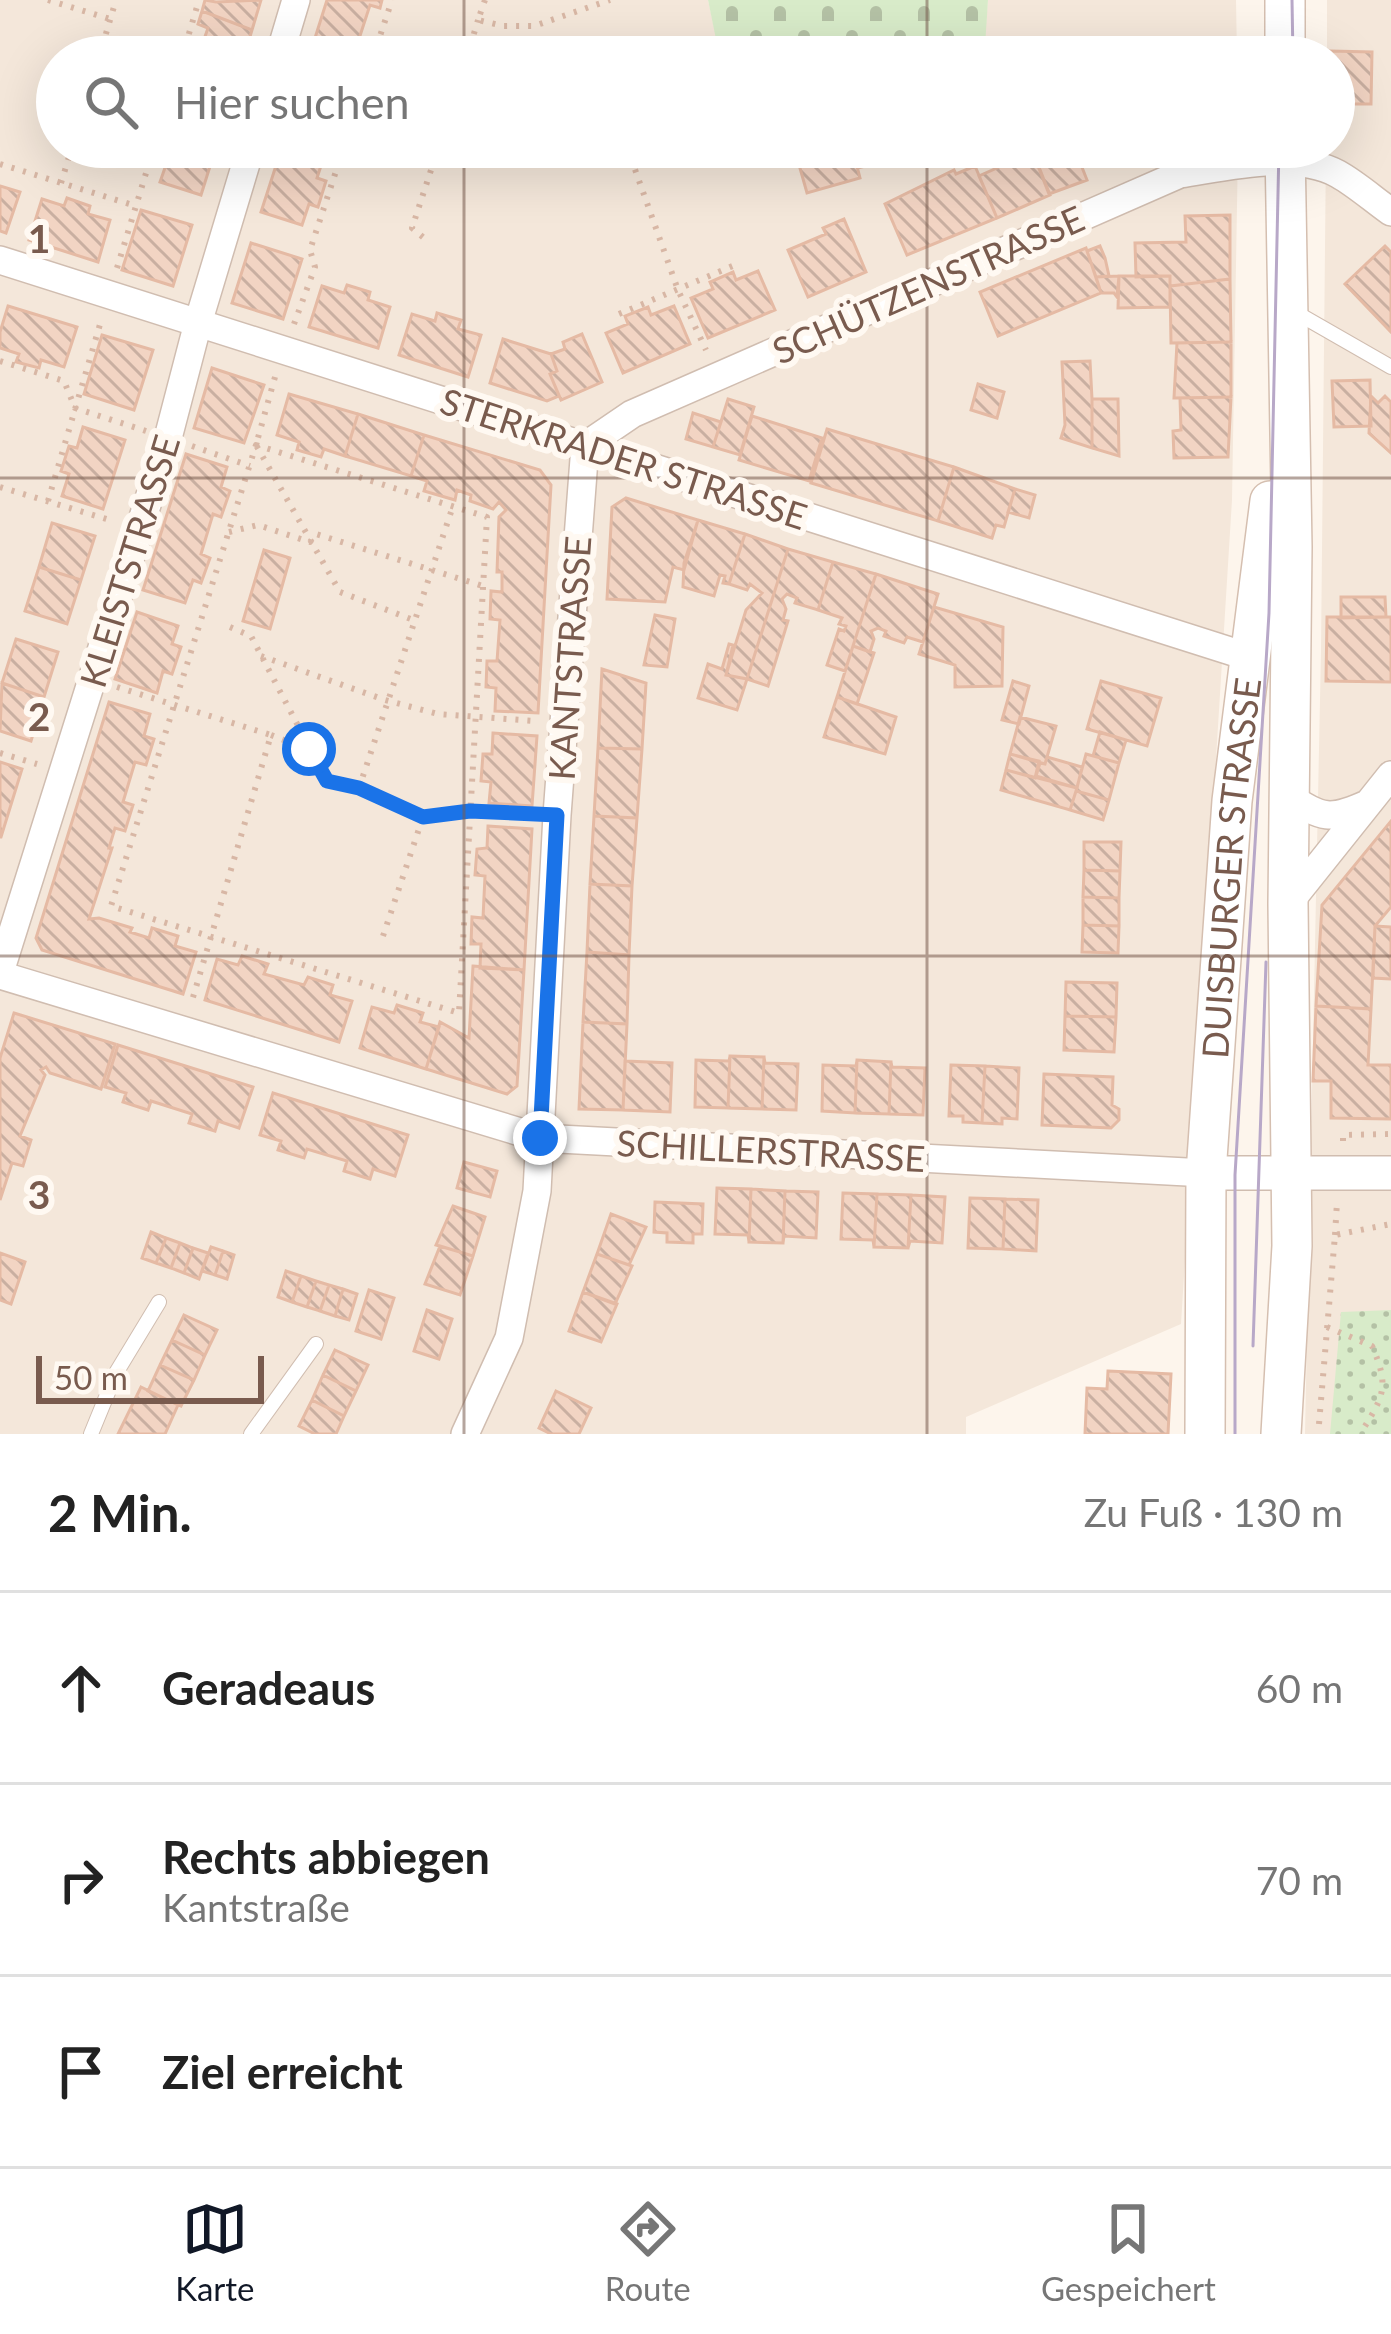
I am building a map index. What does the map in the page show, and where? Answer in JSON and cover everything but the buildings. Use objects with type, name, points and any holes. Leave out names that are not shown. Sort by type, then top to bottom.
[{"type":"main road","points":[[1285,0],[1285,36]]},
{"type":"main road","name":"DUISBURGER STRASSE","points":[[1281,1434],[1292,1246],[1288,904],[1292,547],[1285,168]]},
{"type":"main road","name":"DUISBURGER STRASSE","points":[[1205,1434],[1206,1173],[1232,801],[1266,547],[1286,306]]},
{"type":"street","points":[[285,36],[296,0]]},
{"type":"street","name":"KLEISTSTRASSE","points":[[0,974],[169,438],[245,168]]},
{"type":"street","name":"SCHÜTZENSTRASSE","points":[[585,446],[632,414],[1180,174],[1213,168]]},
{"type":"street","points":[[1323,168],[1391,212]]},
{"type":"street","name":"STERKRADER STRASSE","points":[[0,260],[198,323],[287,339],[585,446],[1249,657]]},
{"type":"street","name":"KANTSTRASSE","points":[[465,1434],[509,1338],[537,1191],[557,815],[585,446]]},
{"type":"street","points":[[1288,904],[1391,775]]},
{"type":"street","points":[[1289,797],[1320,816],[1339,817],[1367,804]]},
{"type":"street","name":"SCHILLERSTRASSE","points":[[0,974],[540,1138],[1206,1173]]},
{"type":"street","points":[[1206,1173],[1391,1173]]},
{"type":"lane","points":[[1286,306],[1391,368]]},
{"type":"lane","points":[[91,1434],[124,1358],[159,1302]]},
{"type":"lane","points":[[251,1434],[316,1344]]},
{"type":"path","points":[[48,0],[110,19]]},
{"type":"path","points":[[105,36],[116,0]]},
{"type":"path","points":[[189,36],[200,0]]},
{"type":"path","points":[[380,36],[392,0]]},
{"type":"path","points":[[473,36],[485,0]]},
{"type":"path","points":[[478,20],[534,26],[610,0]]},
{"type":"path","points":[[0,164],[136,206]]},
{"type":"path","points":[[61,183],[65,168]]},
{"type":"path","points":[[48,502],[148,168]]},
{"type":"path","points":[[256,445],[487,517],[459,1013],[111,906],[287,339],[315,267],[310,250],[337,168]]},
{"type":"path","points":[[424,238],[412,228],[431,168]]},
{"type":"path","points":[[634,168],[678,290],[718,376]]},
{"type":"path","points":[[619,314],[735,265]]},
{"type":"path","points":[[0,361],[64,381],[75,408]]},
{"type":"path","points":[[75,408],[250,466]]},
{"type":"path","points":[[256,445],[340,592],[416,621]]},
{"type":"path","points":[[0,488],[140,528]]},
{"type":"path","points":[[359,788],[452,506]]},
{"type":"path","points":[[229,532],[258,525],[310,542]]},
{"type":"path","points":[[310,542],[316,534],[483,586]]},
{"type":"path","points":[[230,627],[251,636],[327,781],[359,788],[423,817],[470,811],[557,815]]},
{"type":"path","points":[[261,656],[438,714],[565,724]]},
{"type":"path","points":[[92,679],[309,749]]},
{"type":"path","points":[[183,1031],[271,735]]},
{"type":"path","points":[[0,753],[63,772]]},
{"type":"path","points":[[383,936],[423,817]]},
{"type":"path","points":[[1319,1434],[1335,1235],[1391,1224]]},
{"type":"path","points":[[1327,1327],[1372,1346],[1384,1375],[1376,1408],[1360,1434]]},
{"type":"shaded area","points":[[0,0],[708,0],[716,36],[36,36],[36,168],[1238,168],[1232,500],[1181,1324],[966,1417],[966,1434],[0,1434]]},
{"type":"shaded area","points":[[988,0],[1236,0],[1237,36],[985,36]]},
{"type":"shaded area","points":[[1327,0],[1391,0],[1391,1434],[1305,1434],[1326,168],[1355,168],[1355,36],[1327,36]]},
{"type":"green space","points":[[708,0],[988,0],[986,36],[715,36]]},
{"type":"green space","points":[[1391,1310],[1391,1434],[1330,1434],[1341,1312]]},
{"type":"tram line","points":[[1292,0],[1293,36]]},
{"type":"tram line","points":[[1235,1434],[1235,1175],[1269,613],[1279,168]]},
{"type":"tram line","points":[[1253,1346],[1266,962]]},
{"type":"route","points":[[309,749],[327,781],[359,788],[423,817],[470,811],[557,815],[540,1138]]}]
